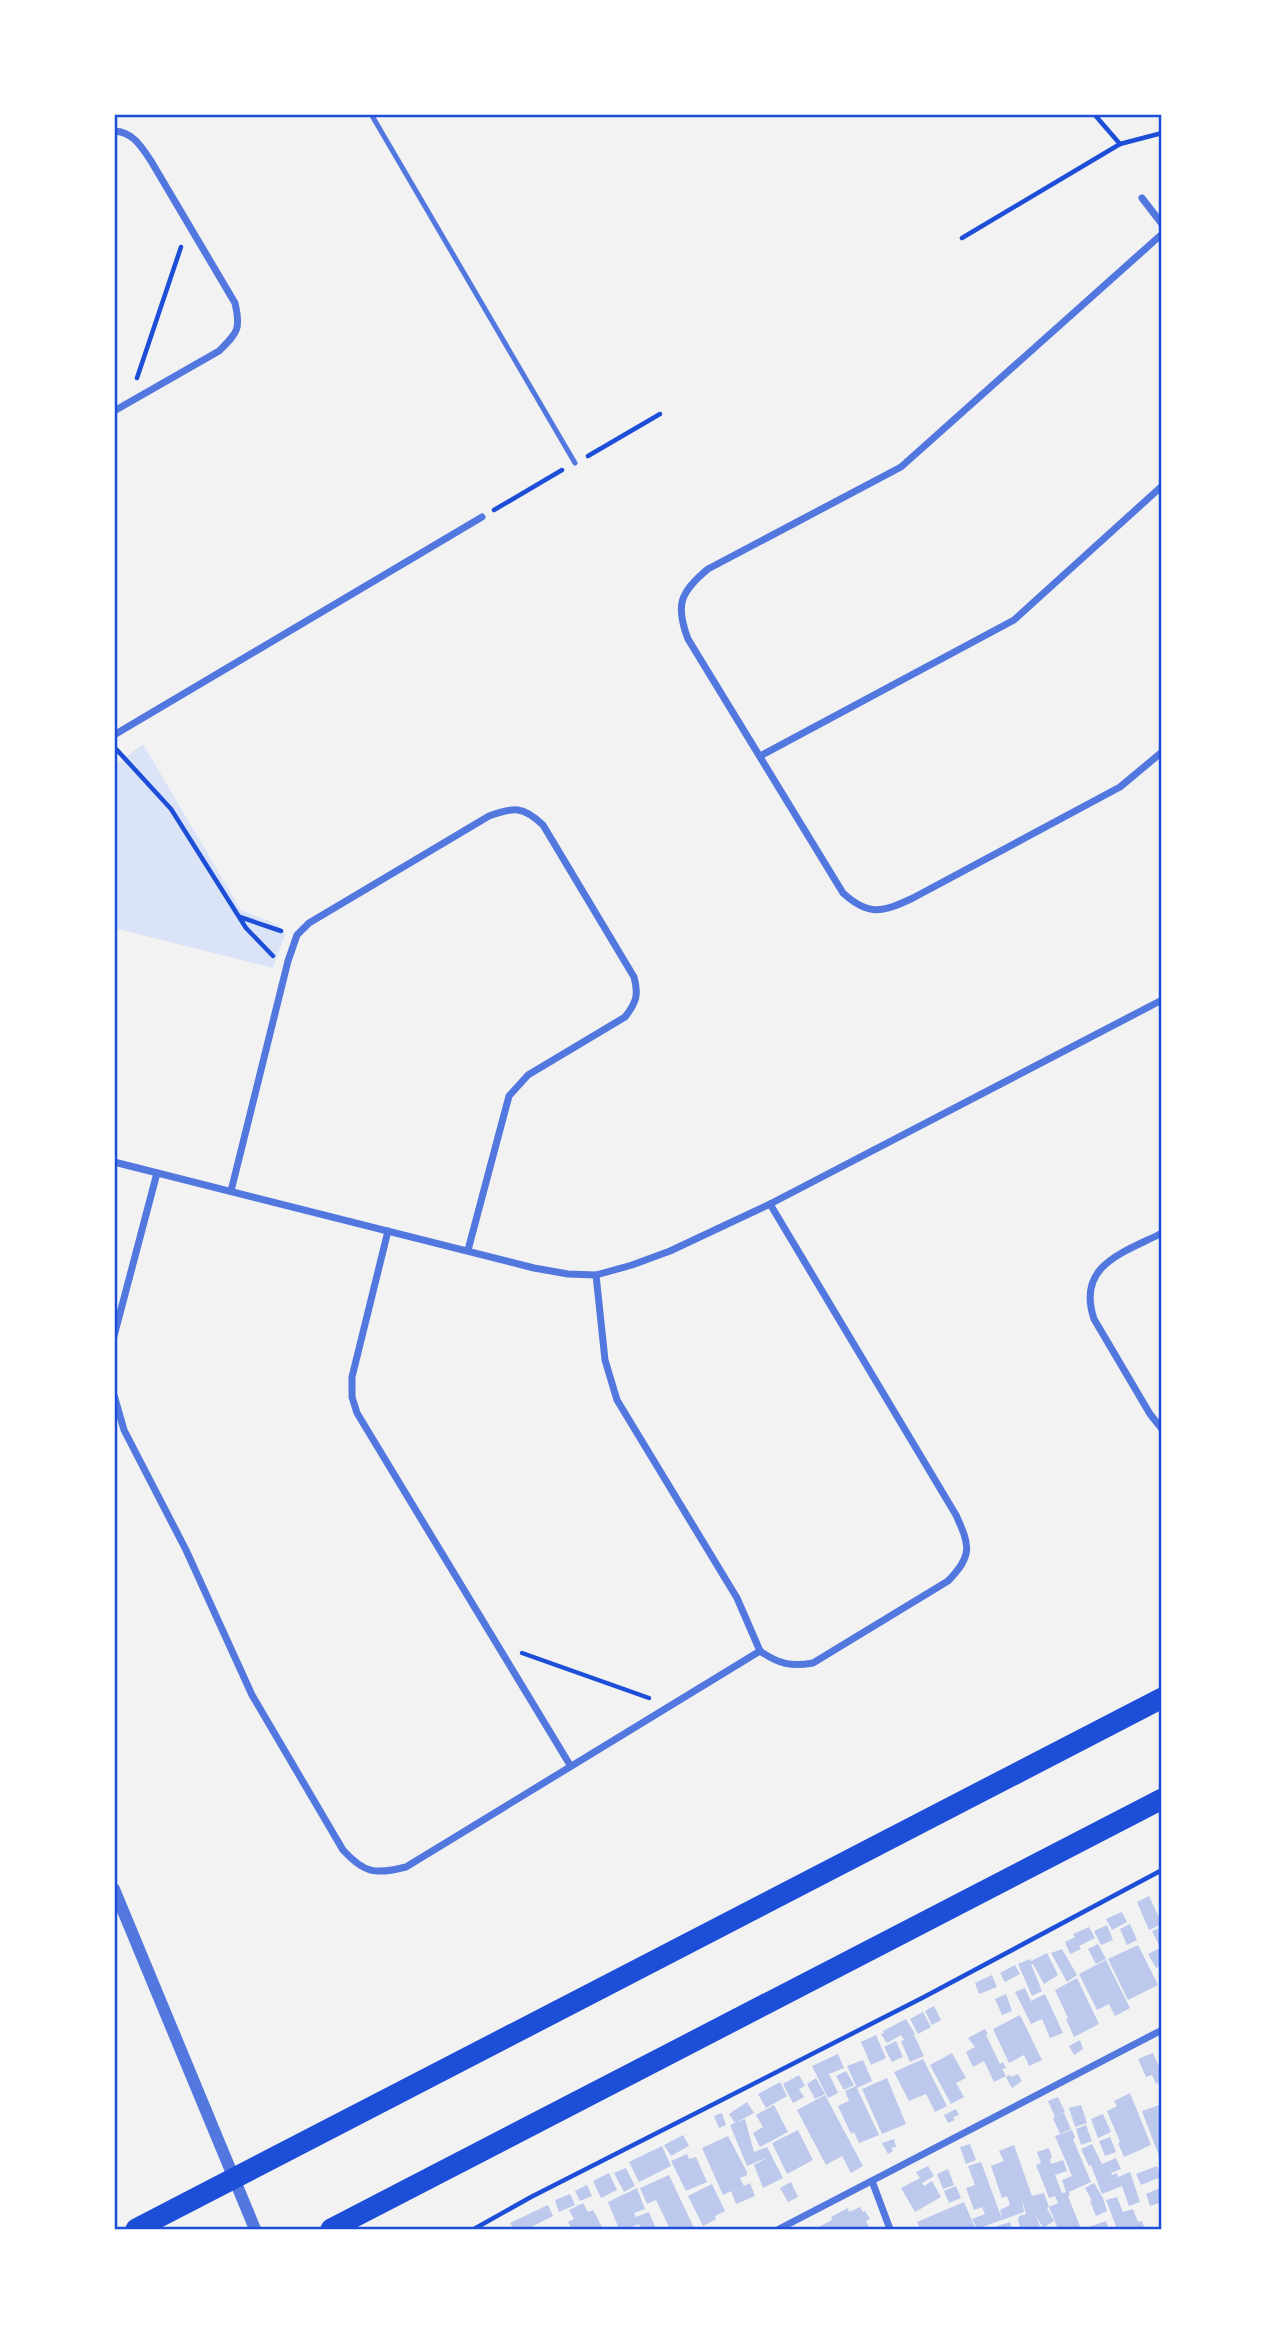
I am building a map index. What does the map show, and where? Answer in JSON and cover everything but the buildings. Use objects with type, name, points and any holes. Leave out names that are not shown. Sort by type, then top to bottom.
[{"type":"highway","points":[[136,2229],[1162,1698]]},
{"type":"highway","points":[[331,2229],[1162,1798]]},
{"type":"street","points":[[114,131],[124,132],[136,139],[152,161],[235,303],[240,321],[233,337],[219,351],[114,411]]},
{"type":"street","points":[[1142,198],[1162,224]]},
{"type":"street","points":[[1162,234],[919,454],[879,480],[708,569],[690,584],[681,602],[680,620],[688,639],[842,893],[856,905],[874,910],[891,908],[913,898],[1120,788],[1162,751]]},
{"type":"street","points":[[760,756],[1014,620],[1162,486]]},
{"type":"street","points":[[114,735],[482,517]]},
{"type":"street","points":[[232,1191],[288,961],[297,936],[309,923],[489,816],[504,810],[519,809],[531,814],[543,825],[635,977],[638,991],[636,1003],[625,1017],[528,1075],[509,1096],[468,1250]]},
{"type":"street","points":[[114,1162],[534,1268],[568,1274],[596,1275],[670,1251],[770,1203],[1162,1000]]},
{"type":"street","points":[[114,1336],[157,1173]]},
{"type":"street","points":[[596,1275],[605,1360],[617,1400],[737,1598],[760,1651],[778,1663],[797,1666],[813,1663],[948,1581],[963,1566],[968,1551],[956,1515],[770,1203]]},
{"type":"street","points":[[388,1231],[352,1377],[352,1397],[357,1413],[570,1765]]},
{"type":"street","points":[[1162,1233],[1110,1260],[1097,1272],[1090,1286],[1088,1302],[1094,1319],[1150,1414],[1162,1429]]},
{"type":"street","points":[[114,1395],[124,1430],[186,1550],[252,1695],[343,1850],[355,1863],[370,1871],[389,1871],[405,1867],[760,1651]]},
{"type":"street","points":[[114,1889],[255,2229]]},
{"type":"street","points":[[779,2229],[1162,2030]]},
{"type":"street","points":[[872,2182],[890,2229]]},
{"type":"lane","points":[[371,114],[575,463]]},
{"type":"path","points":[[1094,114],[1120,144]]},
{"type":"path","points":[[962,238],[1120,144],[1162,133]]},
{"type":"path","points":[[129,402],[189,225]]},
{"type":"path","points":[[114,747],[172,809],[239,917],[270,956],[288,961]]},
{"type":"path","points":[[239,917],[297,936]]},
{"type":"path","points":[[496,1643],[670,1706]]},
{"type":"path","points":[[474,2229],[531,2197],[924,1997],[1162,1870]]},
{"type":"shaded area","points":[[143,744],[241,910],[279,925],[285,934],[273,968],[114,928],[114,766]]}]
